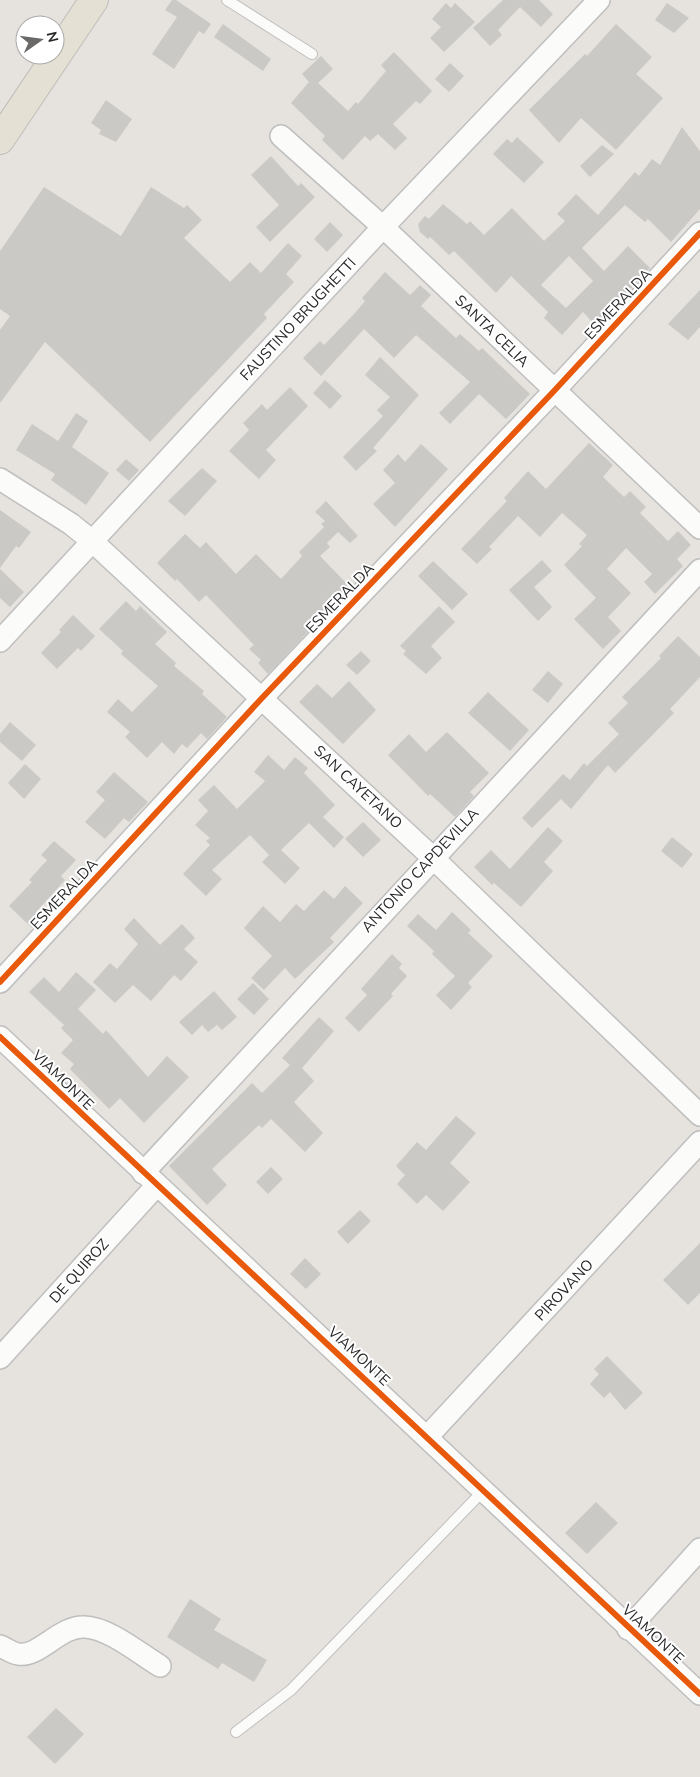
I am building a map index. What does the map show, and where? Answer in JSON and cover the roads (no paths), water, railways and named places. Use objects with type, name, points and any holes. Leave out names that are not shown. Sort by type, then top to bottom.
[{"type":"main road","points":[[0,140],[94,0]]},
{"type":"street","name":"FAUSTINO BRUGHETTI","points":[[0,641],[382,227],[599,0]]},
{"type":"street","name":"SANTA CELIA","points":[[282,136],[382,227],[700,528]]},
{"type":"street","name":"ESMERALDA","points":[[0,982],[262,698],[554,391],[700,233]]},
{"type":"street","name":"SAN CAYETANO","points":[[0,479],[71,524],[92,541],[432,857],[700,1115]]},
{"type":"street","name":"ANTONIO CAPDEVILLA","points":[[150,1179],[432,857],[700,570]]},
{"type":"street","name":"VIAMONTE","points":[[0,1037],[628,1629],[700,1694]]},
{"type":"street","name":"PIROVANO","points":[[427,1438],[700,1142]]},
{"type":"street","name":"DE QUIROZ","points":[[0,1358],[150,1179]]},
{"type":"street","points":[[628,1629],[700,1549]]},
{"type":"street","points":[[0,1646],[18,1654],[31,1652],[62,1632],[84,1626],[104,1632],[160,1666]]},
{"type":"lane","points":[[227,0],[312,54]]},
{"type":"lane","points":[[236,1732],[291,1690],[483,1491]]}]
